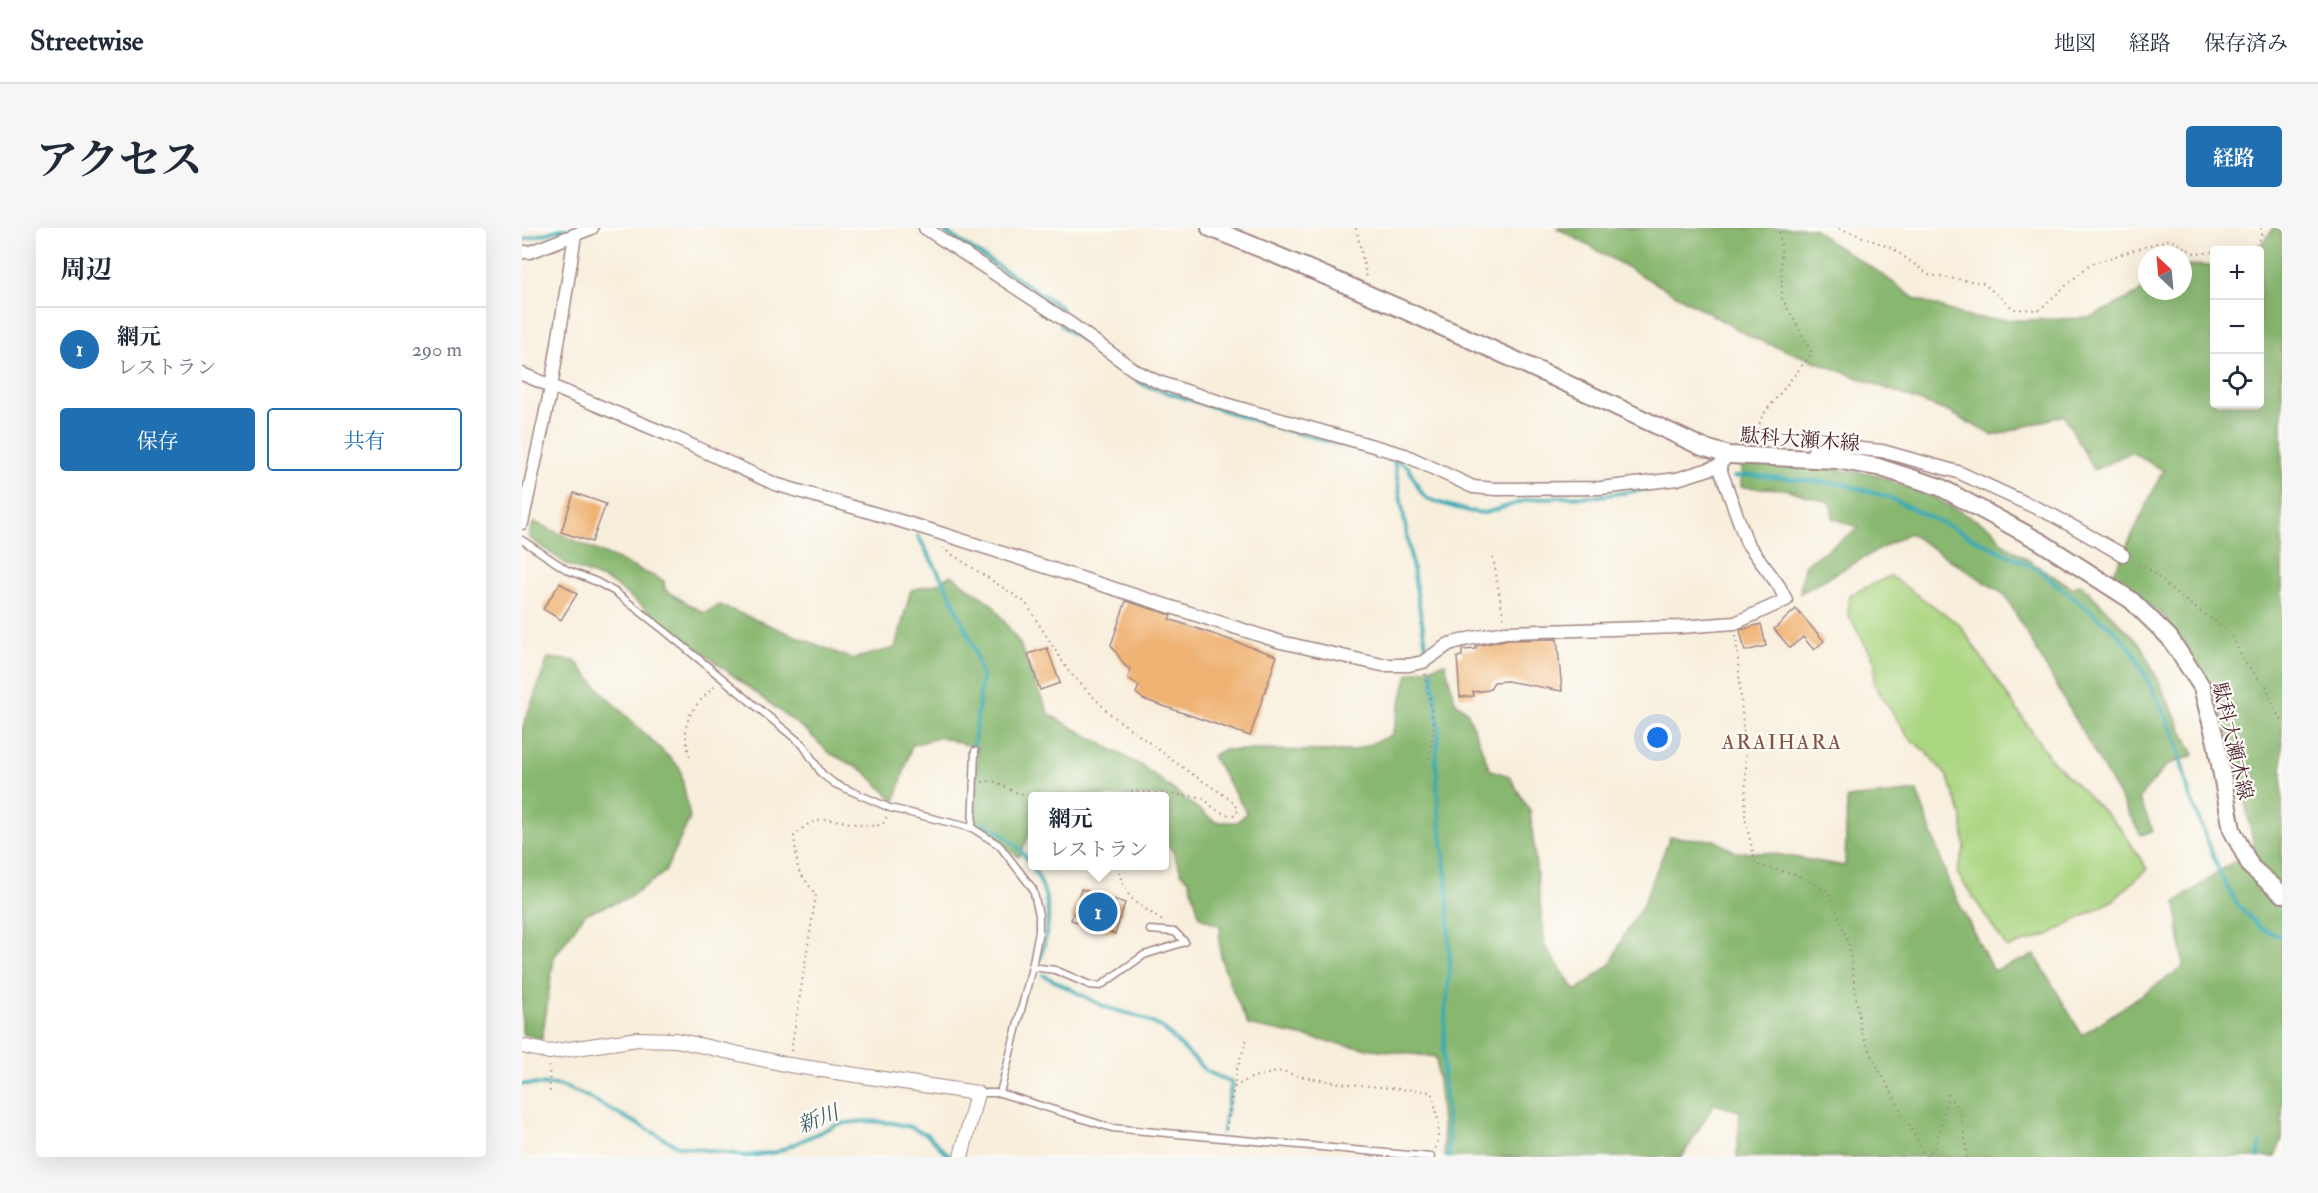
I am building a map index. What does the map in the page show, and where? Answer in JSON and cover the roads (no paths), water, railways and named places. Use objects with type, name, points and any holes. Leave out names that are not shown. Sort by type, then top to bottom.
[{"type":"main road","name":"駄科大瀬木線","points":[[1210,228],[1525,363],[1702,447],[1724,461],[1749,456],[1811,458],[1878,466],[1940,487],[2041,542],[2131,600],[2169,637],[2202,687],[2216,741],[2232,830],[2251,867],[2282,894]]},
{"type":"street","points":[[522,252],[530,252],[592,228]]},
{"type":"street","points":[[522,374],[551,388],[669,435],[775,483],[1281,642],[1382,665],[1409,665],[1423,662],[1449,644],[1505,632],[1680,627],[1735,623],[1786,600],[1779,586],[1747,543],[1724,461],[1677,479],[1601,488],[1496,489],[1473,487],[1406,455],[1232,406],[1158,382],[1134,370],[1071,324],[925,228]]},
{"type":"street","points":[[522,523],[551,388],[574,235]]},
{"type":"street","points":[[1811,458],[1815,448],[1830,446],[1882,452],[1958,472],[2054,516],[2123,555]]},
{"type":"street","points":[[522,1046],[549,1052],[638,1039],[676,1040],[789,1065],[977,1093],[961,1153]]},
{"type":"lane","points":[[522,540],[567,570],[615,592],[724,678],[803,745],[822,774],[834,784],[890,808],[972,828],[999,845],[1032,889],[1039,923],[1032,967],[1000,1093]]},
{"type":"lane","points":[[972,828],[975,752]]},
{"type":"lane","points":[[1032,967],[1055,970],[1090,985],[1100,986],[1144,956],[1185,942],[1184,938],[1175,932],[1150,930]]},
{"type":"lane","points":[[977,1093],[1000,1093],[1112,1128],[1431,1157]]},
{"type":"waterway","points":[[522,240],[566,228]]},
{"type":"waterway","points":[[939,228],[1061,307],[1061,314]]},
{"type":"waterway","points":[[1061,322],[1061,325],[1144,385],[1282,429],[1394,459],[1408,467],[1427,499],[1467,511],[1485,513],[1527,500],[1601,496],[1721,478]]},
{"type":"waterway","points":[[1394,460],[1427,651]]},
{"type":"waterway","points":[[1734,477],[1751,475],[1843,484],[1888,497],[2039,570],[2115,631],[2133,651],[2175,736],[2189,794],[2222,878],[2237,904],[2261,929],[2282,937]]},
{"type":"waterway","points":[[918,536],[948,590],[974,647],[982,678],[973,751]]},
{"type":"waterway","points":[[1432,671],[1439,731],[1436,761],[1438,806],[1448,892],[1450,966],[1445,1016],[1443,1077],[1449,1157]]},
{"type":"waterway","points":[[983,823],[1007,837],[1028,860]]},
{"type":"waterway","points":[[1035,870],[1042,886],[1048,913],[1041,958]]},
{"type":"waterway","points":[[1043,975],[1105,1007],[1140,1017],[1163,1028],[1206,1071],[1232,1083],[1222,1132]]},
{"type":"waterway","name":"新川","points":[[522,1084],[558,1085],[582,1094],[678,1146],[747,1156],[777,1152],[838,1124],[865,1121],[910,1127],[928,1135],[950,1157]]},
{"type":"waterway","points":[[2258,1157],[2261,1143]]},
{"type":"place","name":"網元","points":[[1098,912]]},
{"type":"district","name":"ARAIHARA","points":[[1782,742]]}]
